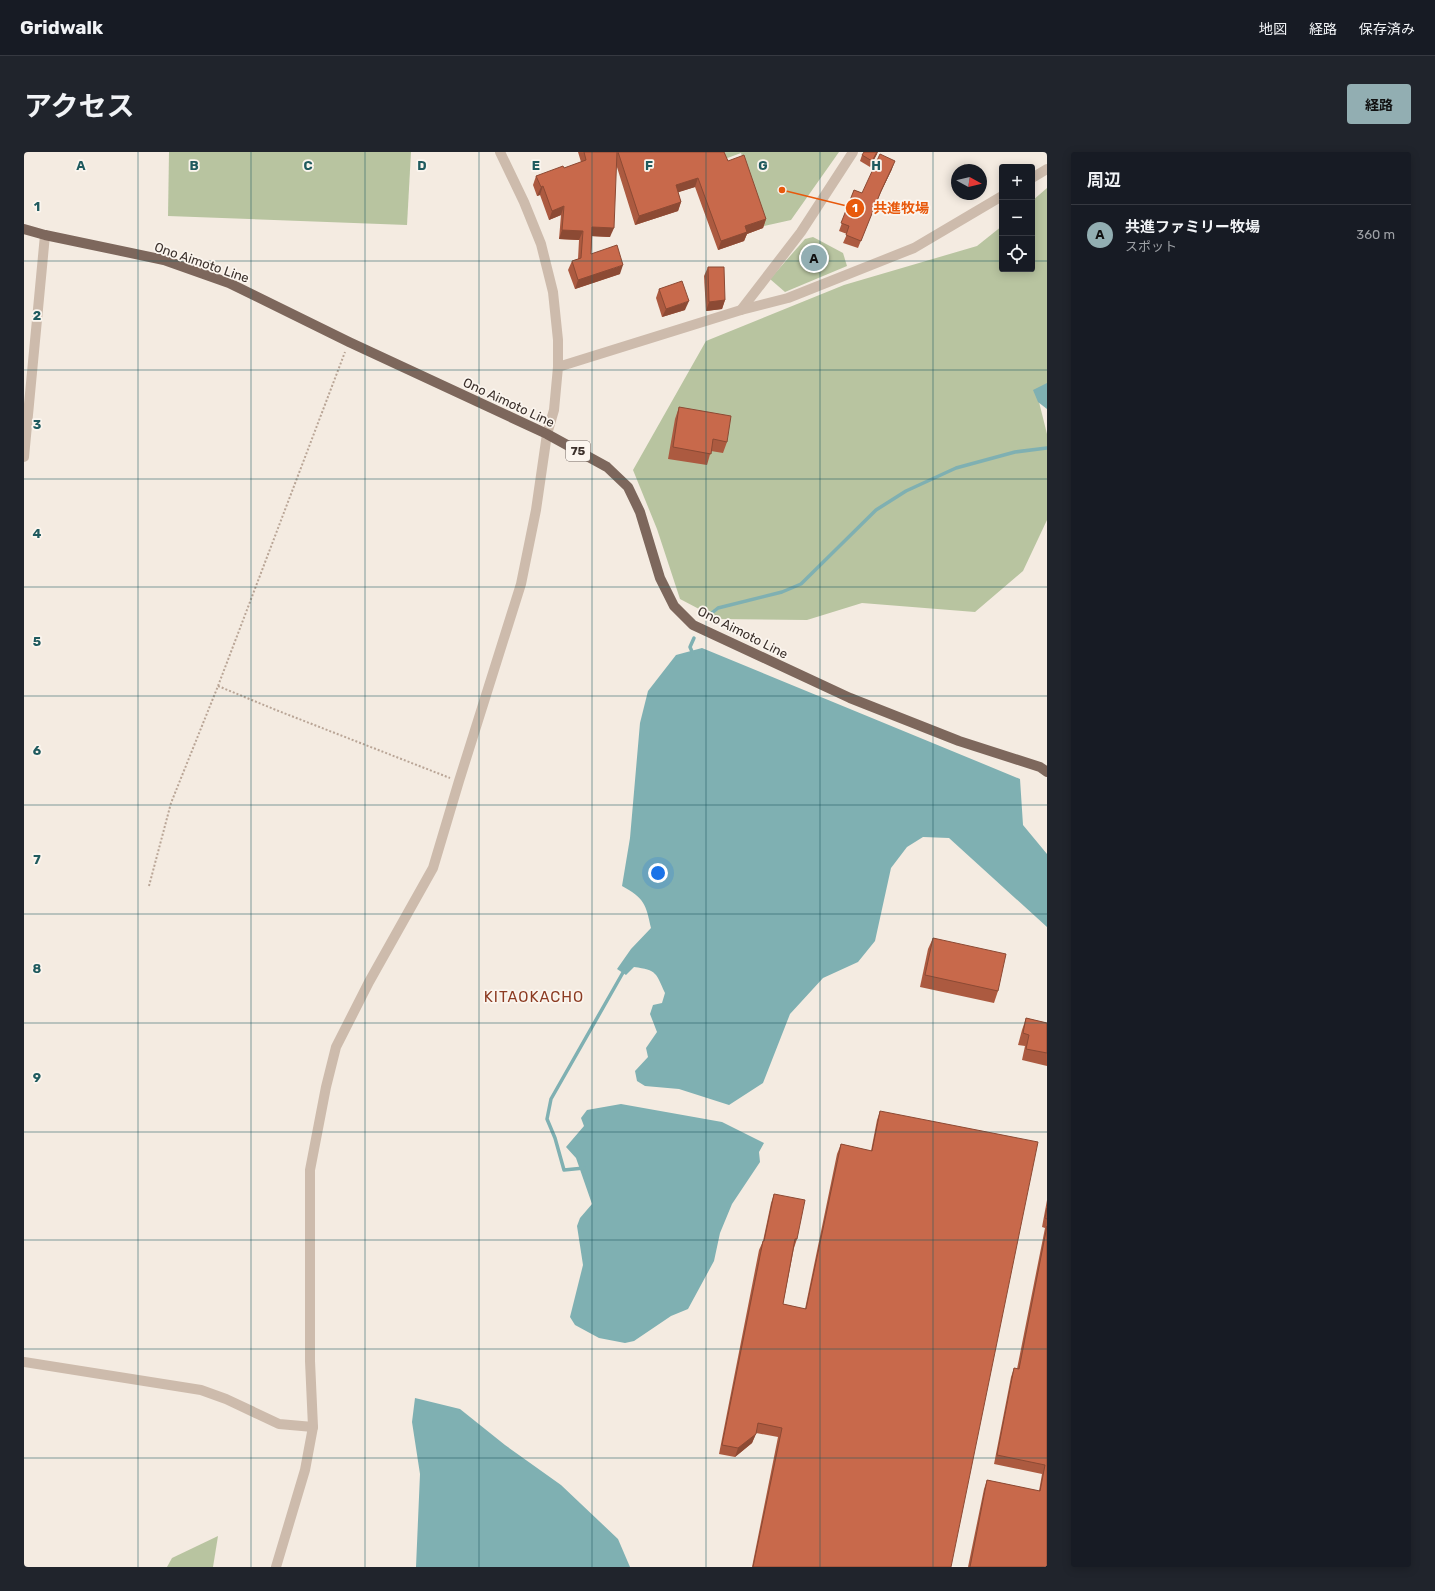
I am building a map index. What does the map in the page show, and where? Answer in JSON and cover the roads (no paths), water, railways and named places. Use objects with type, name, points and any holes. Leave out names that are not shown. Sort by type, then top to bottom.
[{"type":"main road","name":"Ono Aimoto Line","points":[[24,229],[45,235],[164,260],[221,280],[349,342],[547,434],[607,467],[628,487],[640,512],[660,578],[674,606],[693,625],[850,698],[959,740],[1045,767]]},
{"type":"street","points":[[276,1567],[305,1470],[313,1427],[310,1361],[310,1170],[326,1087],[336,1047],[369,982],[433,868],[521,584],[536,510],[547,434],[554,410],[558,367],[558,340],[553,292],[541,244],[524,202],[500,152]]},
{"type":"street","points":[[741,310],[801,232],[853,152]]},
{"type":"street","points":[[1035,176],[1047,169]]},
{"type":"street","points":[[558,367],[741,310],[788,298],[914,248],[999,198]]},
{"type":"street","points":[[24,457],[45,235]]},
{"type":"street","points":[[24,1362],[201,1390],[226,1399],[279,1424],[313,1427]]},
{"type":"water","points":[[1047,383],[1047,409],[1038,402],[1033,390]]},
{"type":"water","points":[[702,648],[1020,779],[1023,825],[1047,854],[1047,927],[949,838],[923,837],[907,847],[891,868],[875,941],[858,962],[823,978],[790,1014],[763,1083],[729,1105],[679,1089],[645,1086],[637,1081],[635,1071],[648,1057],[646,1048],[657,1032],[650,1014],[653,1005],[662,1003],[665,993],[657,977],[652,971],[634,967],[626,975],[617,969],[631,949],[651,928],[643,902],[635,894],[622,886],[630,838],[640,723],[648,691],[676,655]]},
{"type":"water","points":[[621,1104],[722,1122],[764,1143],[759,1152],[760,1162],[732,1204],[720,1233],[714,1261],[688,1309],[671,1316],[634,1341],[625,1343],[599,1338],[575,1325],[570,1317],[583,1265],[577,1226],[580,1218],[592,1204],[576,1158],[566,1147],[584,1126],[581,1118],[587,1110]]},
{"type":"water","points":[[415,1398],[460,1409],[505,1445],[561,1485],[618,1539],[630,1567],[416,1567],[420,1474],[412,1422]]},
{"type":"waterway","points":[[708,616],[718,608],[782,592],[801,584],[876,510],[906,491],[956,468],[1015,452],[1047,448]]},
{"type":"waterway","points":[[693,654],[690,647],[694,638]]},
{"type":"waterway","points":[[584,1168],[564,1170],[555,1138],[547,1119],[551,1099],[625,969]]},
{"type":"place","name":"共進牧場","points":[[782,190]]},
{"type":"place","name":"共進ファミリー牧場","points":[[814,258]]},
{"type":"district","name":"KITAOKACHO","points":[[534,997]]}]
